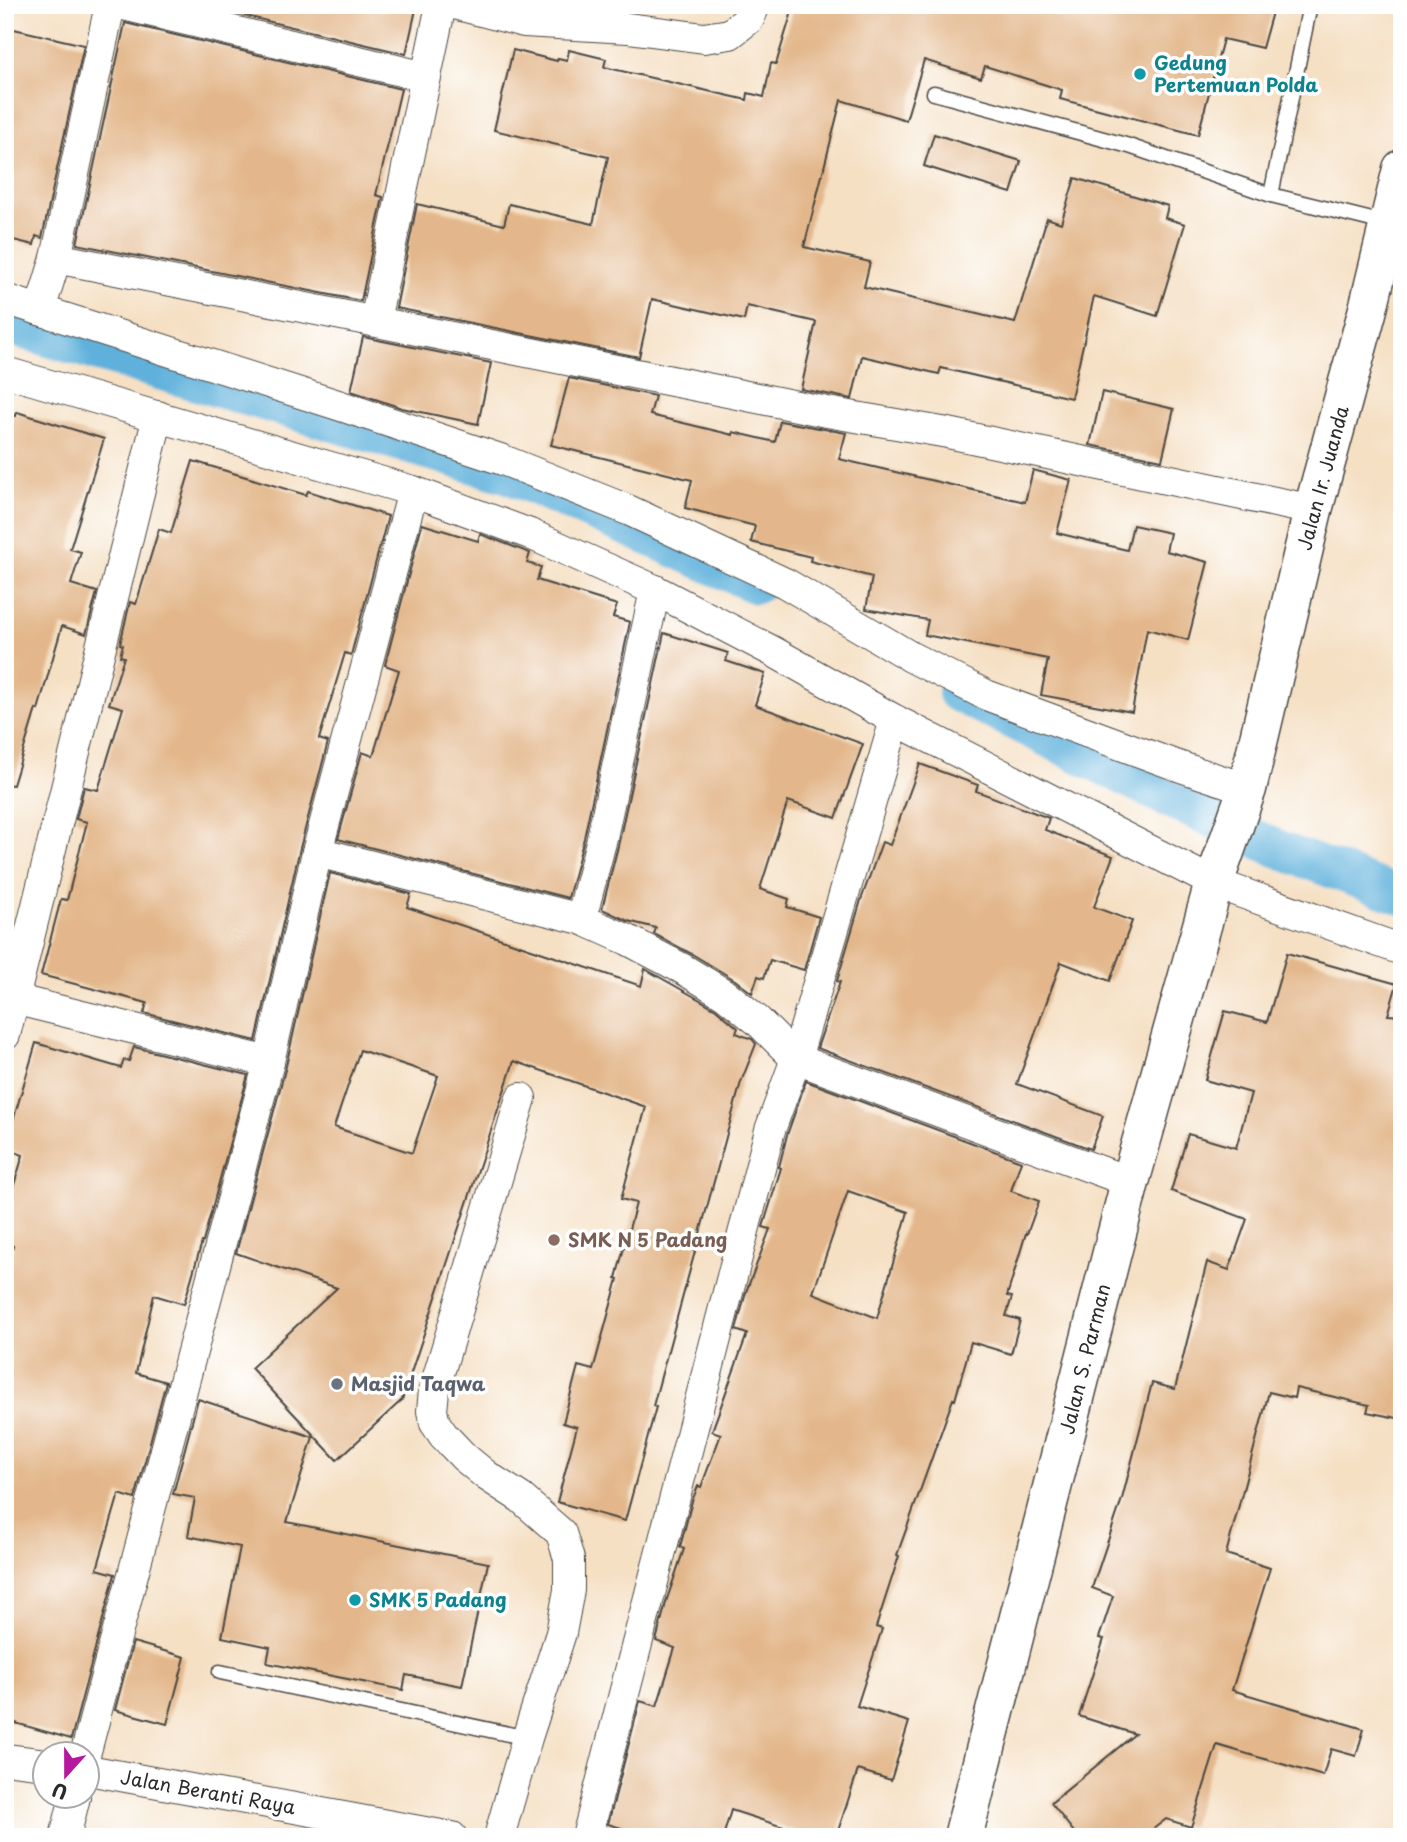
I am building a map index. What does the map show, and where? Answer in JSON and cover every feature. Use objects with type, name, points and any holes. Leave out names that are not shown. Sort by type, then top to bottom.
[{"type":"main road","name":"Jalan Ir. Juanda","points":[[1218,873],[1244,800],[1313,510],[1368,309],[1402,169]]},
{"type":"main road","name":"Jalan S. Parman","points":[[963,1837],[1130,1182],[1218,873]]},
{"type":"street","points":[[40,310],[56,258],[110,5]]},
{"type":"street","points":[[123,5],[426,77]]},
{"type":"street","points":[[375,321],[441,5]]},
{"type":"street","points":[[458,5],[524,22],[628,28],[704,38],[730,34],[749,19],[755,5]]},
{"type":"street","points":[[56,258],[813,409],[947,433],[1313,510]]},
{"type":"street","points":[[5,299],[341,405],[502,460],[628,510],[785,583],[911,657],[986,695],[1175,765],[1244,800]]},
{"type":"street","points":[[5,372],[413,491],[530,534],[655,590],[774,652],[895,720],[1218,873],[1402,950]]},
{"type":"street","points":[[5,1035],[10,998],[158,416]]},
{"type":"street","points":[[89,1741],[268,1062],[317,852],[413,491]]},
{"type":"street","points":[[580,919],[601,842],[655,590]]},
{"type":"street","points":[[587,1837],[770,1130],[796,1059],[895,720]]},
{"type":"street","points":[[317,852],[580,919],[628,940],[726,995],[758,1021],[796,1059],[1130,1182]]},
{"type":"street","points":[[10,998],[268,1062]]},
{"type":"street","points":[[499,1837],[561,1633],[569,1590],[569,1559],[561,1533],[521,1498],[486,1476],[464,1457],[444,1436],[435,1423],[432,1411],[434,1390],[521,1098]]},
{"type":"street","points":[[5,1759],[32,1762]]},
{"type":"street","name":"Jalan Beranti Raya","points":[[102,1773],[452,1837]]},
{"type":"street","points":[[65,1837],[72,1811]]},
{"type":"lane","points":[[1271,195],[1310,5]]},
{"type":"lane","points":[[934,93],[1129,146],[1271,195],[1389,225]]},
{"type":"lane","points":[[220,1672],[527,1738]]},
{"type":"building","points":[[200,5],[417,5],[406,54]]},
{"type":"building","points":[[794,5],[1274,5],[1262,48],[1223,39],[1198,135],[1060,99],[1062,90],[985,66],[981,78],[924,60],[906,120],[841,100],[804,247],[870,262],[864,287],[1015,323],[1047,218],[1061,223],[1075,178],[1168,206],[1165,218],[1185,224],[1157,316],[1094,296],[1071,398],[941,368],[939,374],[862,356],[852,399],[801,389],[816,322],[747,306],[744,320],[652,299],[639,357],[396,308],[417,204],[504,225],[509,204],[593,224],[608,157],[494,130],[513,50],[557,61],[558,58],[567,60],[569,50],[606,59],[604,67],[747,100],[748,93],[764,97],[771,63],[776,64]]},
{"type":"building","points":[[125,23],[401,89],[376,195],[383,197],[361,301],[77,244]]},
{"type":"building","points":[[5,27],[84,45],[42,238],[36,236],[34,245],[5,238]]},
{"type":"building","points":[[934,134],[1021,161],[1011,193],[924,166]]},
{"type":"building","points":[[363,337],[491,363],[478,424],[402,408],[351,391]]},
{"type":"building","points":[[569,378],[655,396],[650,415],[733,435],[733,432],[775,442],[780,421],[846,433],[839,459],[1025,502],[1033,470],[1071,480],[1057,533],[1127,550],[1133,525],[1170,533],[1166,551],[1208,562],[1188,640],[1147,629],[1132,712],[1041,695],[1048,659],[925,635],[928,620],[866,609],[872,577],[810,561],[811,557],[751,542],[755,526],[685,508],[692,480],[551,445]]},
{"type":"building","points":[[1102,392],[1174,409],[1162,460],[1090,445]]},
{"type":"building","points":[[17,412],[104,439],[70,549],[81,552],[71,584],[97,592],[86,634],[62,626],[13,785],[5,784],[5,413],[16,416]]},
{"type":"building","points":[[193,461],[306,495],[308,491],[388,516],[351,655],[345,653],[319,739],[328,742],[300,848],[256,1041],[144,1013],[147,1003],[41,975],[61,899],[67,900],[87,822],[76,819],[84,787],[98,790],[123,708],[109,704],[124,657],[120,656],[123,645],[120,644],[130,602],[136,604],[159,529],[171,533]]},
{"type":"building","points":[[422,524],[478,541],[480,534],[530,553],[527,563],[541,567],[537,580],[617,605],[613,617],[630,622],[584,838],[568,898],[338,839],[362,752],[373,756],[399,670],[385,665]]},
{"type":"building","points":[[664,633],[728,653],[726,661],[765,674],[755,705],[863,744],[836,818],[788,801],[760,889],[789,899],[787,907],[819,917],[804,970],[770,960],[764,978],[758,976],[752,993],[692,954],[654,934],[656,928],[628,921],[602,909]]},
{"type":"building","points":[[920,764],[978,785],[976,791],[1049,818],[1045,830],[1113,856],[1094,907],[1132,921],[1110,981],[1061,962],[1017,1084],[1103,1116],[1091,1149],[817,1048],[840,982],[837,981],[861,900],[882,842],[890,845]]},
{"type":"building","points":[[330,873],[411,894],[407,907],[641,986],[645,969],[716,1009],[738,1028],[736,1033],[752,1039],[756,1044],[741,1082],[653,1406],[656,1407],[625,1521],[557,1502],[577,1427],[563,1423],[578,1366],[593,1370],[618,1279],[616,1278],[636,1203],[621,1199],[646,1107],[514,1061],[402,1400],[337,1460],[251,1368],[337,1288],[236,1253],[286,1066]],"holes":[[[360,1050],[438,1076],[412,1153],[334,1127]]]},
{"type":"building","points":[[1287,953],[1397,984],[1388,1015],[1402,1016],[1402,1419],[1367,1412],[1369,1405],[1296,1388],[1294,1398],[1269,1392],[1226,1554],[1270,1568],[1232,1690],[1364,1729],[1356,1756],[1331,1749],[1323,1776],[1217,1745],[1191,1827],[1166,1819],[1143,1837],[1078,1837],[1051,1803],[1135,1734],[1079,1716],[1104,1639],[1099,1638],[1113,1596],[1092,1588],[1122,1499],[1152,1383],[1175,1389],[1207,1262],[1229,1270],[1247,1219],[1171,1191],[1188,1134],[1236,1148],[1251,1093],[1205,1080],[1225,1011],[1267,1022]]},
{"type":"building","points":[[36,1043],[121,1068],[124,1060],[129,1061],[134,1047],[248,1075],[184,1304],[154,1295],[136,1373],[166,1382],[135,1499],[119,1494],[97,1569],[115,1574],[71,1739],[5,1720],[5,1279],[13,1246],[5,1244],[5,1215],[23,1155],[5,1148]]},
{"type":"building","points":[[806,1081],[1021,1161],[1011,1191],[1039,1201],[1026,1233],[1007,1296],[1012,1297],[1006,1316],[1020,1320],[1011,1354],[971,1342],[955,1400],[953,1399],[897,1555],[899,1556],[876,1627],[882,1629],[857,1706],[909,1722],[891,1780],[858,1770],[836,1837],[814,1837],[731,1810],[723,1837],[651,1837],[608,1824],[640,1701],[657,1706],[675,1648],[656,1641],[684,1549],[680,1547],[692,1501],[698,1486],[701,1487],[721,1434],[712,1431],[747,1334],[736,1330],[746,1292],[770,1229],[763,1227],[781,1168],[779,1167]],"holes":[[[848,1191],[908,1212],[877,1318],[813,1293]]]},
{"type":"building","name":"SMK 5 Padang","points":[[198,1399],[313,1437],[287,1522],[488,1563],[462,1686],[406,1675],[403,1690],[267,1663],[270,1647],[222,1637],[240,1547],[188,1536],[195,1498],[173,1494]]},
{"type":"building","points":[[133,1642],[185,1657],[167,1724],[115,1710]]},
{"type":"waterway","points":[[5,325],[509,475],[756,585]]},
{"type":"waterway","points":[[957,693],[1177,803],[1283,851],[1402,896]]},
{"type":"place","name":"Gedung Pertemuan Polda","points":[[1140,74]]},
{"type":"place","name":"SMK N 5 Padang","points":[[554,1240]]},
{"type":"place","name":"Masjid Taqwa","points":[[337,1384]]},
{"type":"place","name":"SMK 5 Padang","points":[[355,1600]]}]
